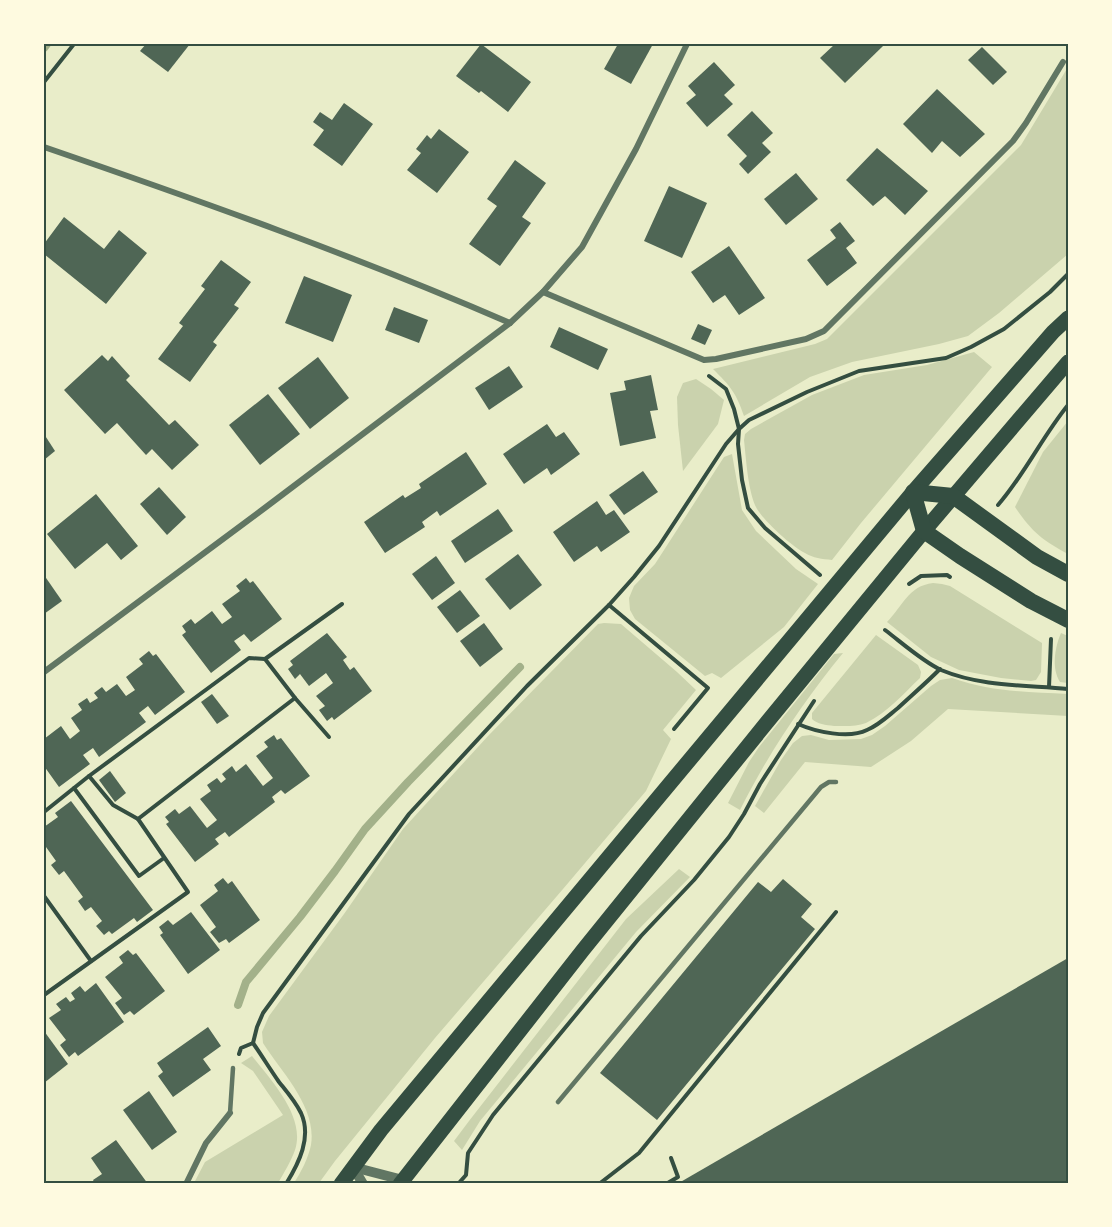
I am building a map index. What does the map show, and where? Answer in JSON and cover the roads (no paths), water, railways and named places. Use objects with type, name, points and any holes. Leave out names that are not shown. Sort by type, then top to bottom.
[{"type":"highway","points":[[1068,574],[1037,557],[953,496],[913,492],[924,531],[1031,601],[1068,620]]},
{"type":"main road","points":[[341,1184],[381,1130],[913,492],[1068,318]]},
{"type":"main road","points":[[404,1182],[583,950],[768,721],[953,496],[1068,362]]},
{"type":"street","points":[[44,672],[510,322],[543,292],[582,247],[636,149],[687,44]]},
{"type":"street","points":[[543,292],[704,360],[806,339],[824,332],[1013,141],[1064,62]]},
{"type":"street","points":[[44,147],[318,246],[510,322]]},
{"type":"street","points":[[186,1184],[206,1143],[230,1113]]},
{"type":"street","points":[[353,1167],[404,1182]]},
{"type":"street","points":[[353,1167],[363,1184]]},
{"type":"lane","points":[[558,1102],[821,787],[829,782],[836,782]]},
{"type":"lane","points":[[230,1113],[233,1068]]},
{"type":"waterway","points":[[44,48],[47,44]]},
{"type":"waterway","points":[[238,1005],[246,982],[300,917],[365,829],[520,667]]}]
